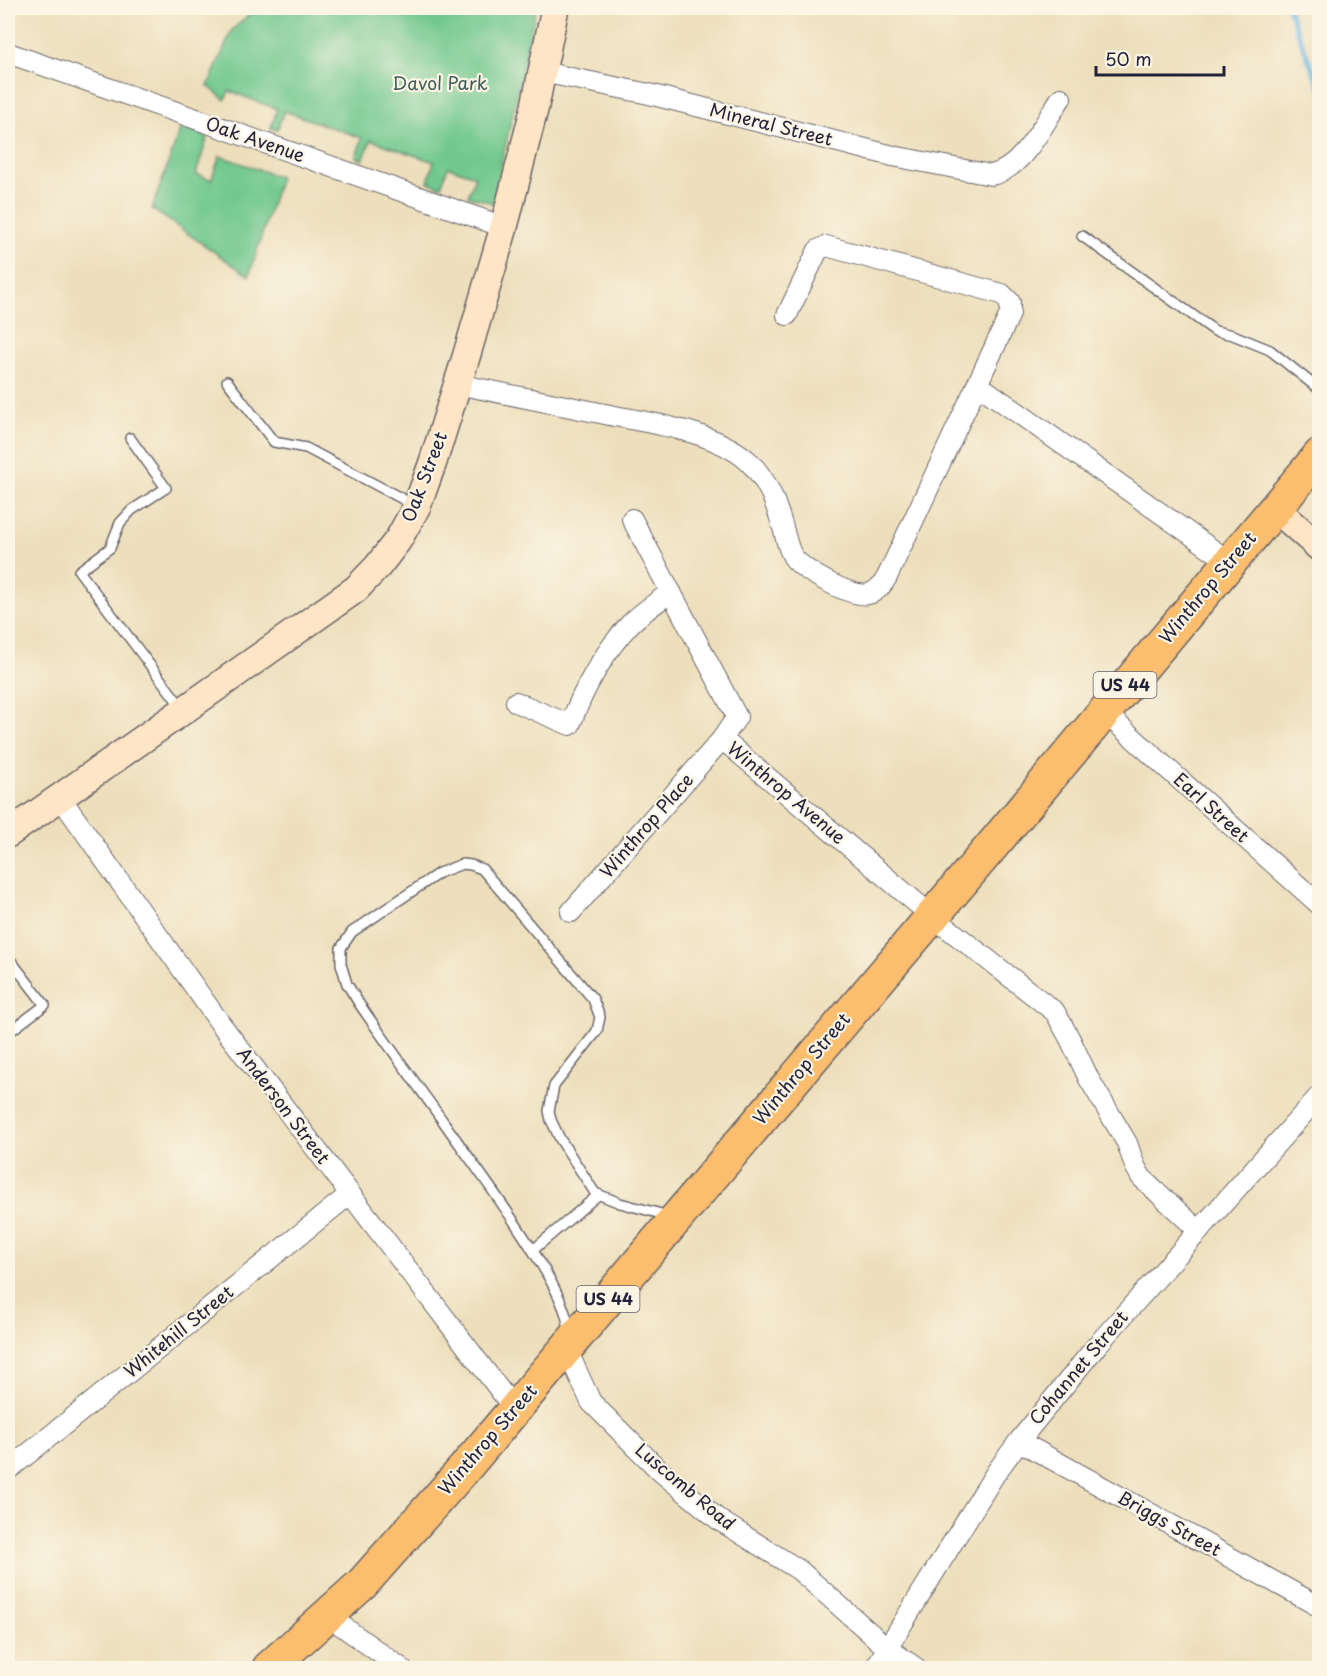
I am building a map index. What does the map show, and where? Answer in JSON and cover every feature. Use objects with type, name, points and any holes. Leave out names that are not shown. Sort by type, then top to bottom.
[{"type":"highway","name":"Winthrop Street","points":[[269,1668],[362,1584],[515,1410],[1320,455]]},
{"type":"street","name":"Oak Street","points":[[8,834],[356,589],[388,554],[417,506],[457,384],[504,226],[535,106],[555,8]]},
{"type":"street","name":"Oak Avenue","points":[[8,53],[504,226]]},
{"type":"street","name":"Mineral Street","points":[[542,72],[640,92],[934,165],[976,173],[1000,173],[1012,166],[1061,98]]},
{"type":"street","points":[[457,384],[667,427],[721,443],[747,460],[764,478],[771,492],[792,556],[803,567],[848,592],[860,596],[872,593],[887,577],[1010,314],[1010,302],[1002,294],[825,246],[818,250],[787,315]]},
{"type":"street","points":[[976,384],[1230,562]]},
{"type":"street","points":[[1275,508],[1320,548]]},
{"type":"street","name":"Winthrop Avenue","points":[[632,519],[737,717],[722,740],[932,916],[1055,1012],[1089,1079],[1127,1143],[1135,1166],[1142,1177],[1199,1231]]},
{"type":"street","points":[[516,702],[570,725],[582,694],[621,635],[644,612],[671,592]]},
{"type":"street","name":"Earl Street","points":[[1103,711],[1320,905]]},
{"type":"street","name":"Winthrop Place","points":[[571,912],[722,740]]},
{"type":"street","name":"Anderson Street","points":[[60,797],[220,1023],[515,1410]]},
{"type":"street","name":"Cohannet Street","points":[[874,1668],[995,1474],[1019,1441],[1087,1356],[1320,1095]]},
{"type":"street","name":"Whitehill Street","points":[[8,1470],[350,1194]]},
{"type":"street","name":"Luscomb Road","points":[[566,1348],[591,1402],[660,1471],[719,1520],[799,1570],[886,1647],[916,1668]]},
{"type":"street","name":"Briggs Street","points":[[1019,1441],[1320,1607]]},
{"type":"street","points":[[328,1616],[401,1668]]},
{"type":"lane","points":[[1082,236],[1215,331],[1233,335],[1270,350],[1320,390]]},
{"type":"lane","points":[[227,381],[274,441],[306,448],[417,506]]},
{"type":"lane","points":[[130,438],[166,488],[132,510],[120,523],[110,548],[80,571],[184,711]]},
{"type":"lane","points":[[566,1348],[569,1325],[551,1282],[532,1250],[356,998],[343,972],[341,956],[342,948],[351,932],[439,873],[454,866],[467,864],[476,866],[492,879],[593,999],[599,1011],[600,1022],[597,1031],[554,1086],[549,1111],[560,1139],[591,1190],[598,1195],[677,1218]]},
{"type":"lane","points":[[8,957],[45,1005],[8,1033]]},
{"type":"lane","points":[[532,1250],[598,1195]]},
{"type":"green space","name":"Davol Park","points":[[257,8],[536,8],[493,203],[468,196],[475,176],[448,167],[441,187],[428,182],[434,162],[371,140],[363,160],[356,157],[362,138],[284,111],[277,130],[271,128],[277,109],[229,91],[225,100],[208,86],[232,30]]},
{"type":"green space","points":[[181,127],[208,136],[196,174],[211,180],[220,156],[280,177],[249,276],[152,209]]},
{"type":"waterway","points":[[1288,8],[1320,88]]}]
